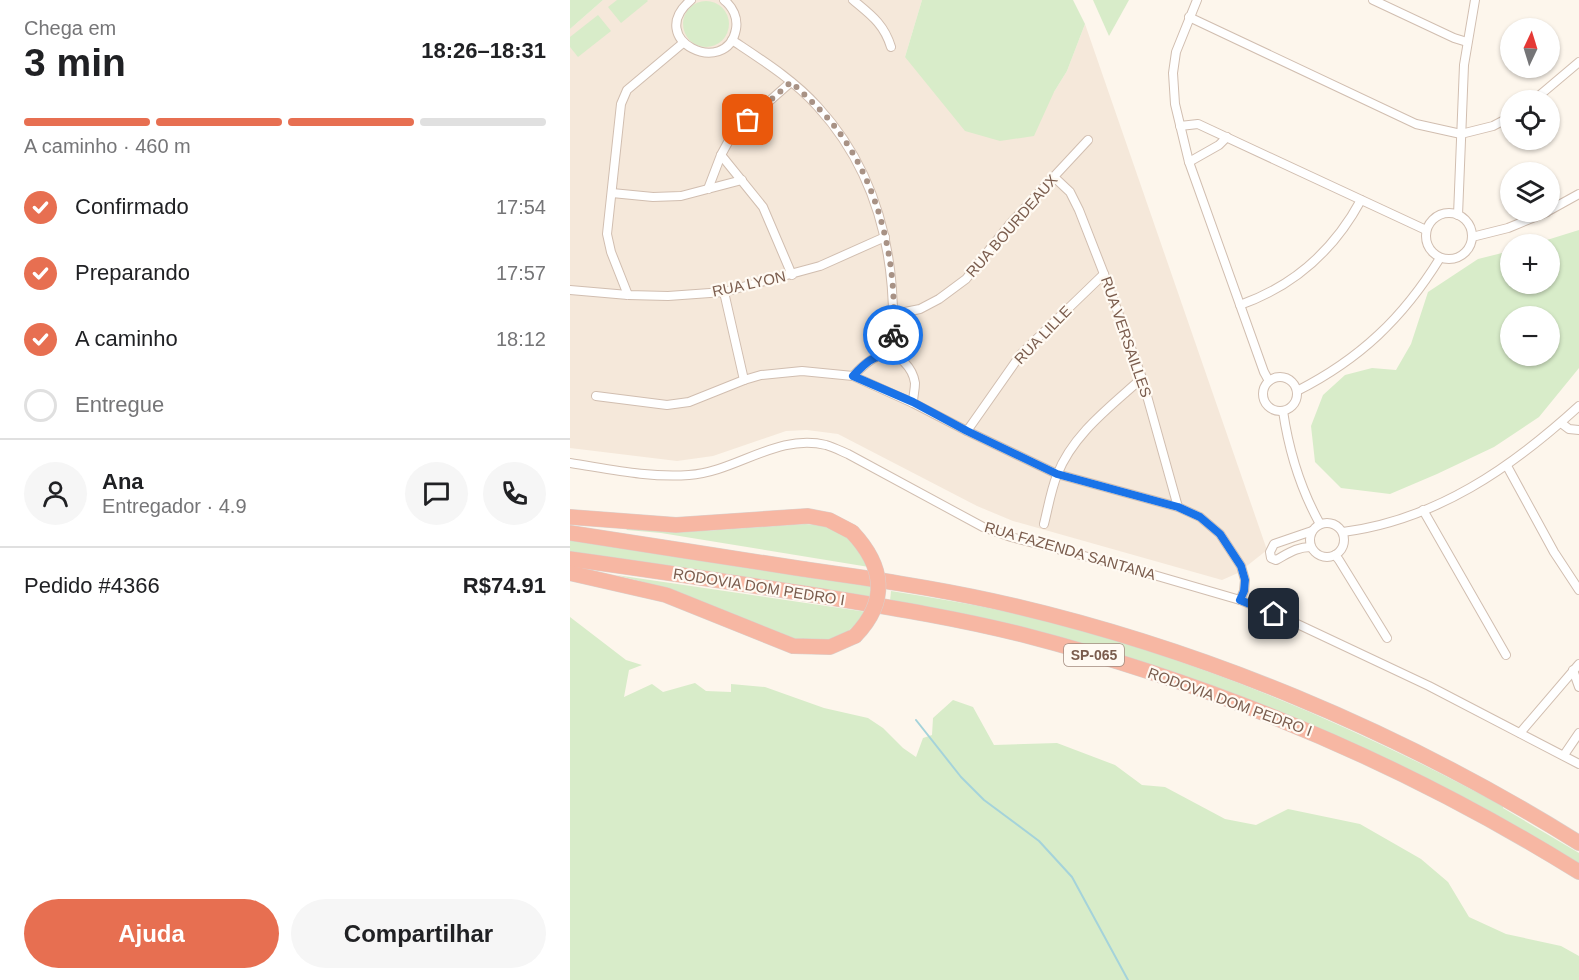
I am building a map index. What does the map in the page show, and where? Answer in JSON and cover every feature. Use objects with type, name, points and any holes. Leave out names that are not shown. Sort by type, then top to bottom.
[{"type":"highway","points":[[570,517],[676,525],[808,516],[829,520],[852,532],[871,555],[879,583],[875,610],[868,622],[855,636],[830,648],[793,646],[666,594],[570,573]]},
{"type":"highway","name":"RODOVIA DOM PEDRO I","points":[[570,533],[947,591],[1087,626],[1227,671],[1341,716],[1417,751],[1579,843]]},
{"type":"highway","name":"RODOVIA DOM PEDRO I","points":[[570,559],[945,617],[1024,635],[1170,678],[1299,726],[1387,766],[1508,829],[1579,872]]},
{"type":"street","points":[[675,0],[681,8]]},
{"type":"street","points":[[691,0],[681,8],[677,30],[683,43],[695,51],[708,54],[722,50],[732,40],[736,31],[737,21],[728,1]]},
{"type":"street","points":[[853,0],[886,31],[891,46]]},
{"type":"street","points":[[1197,0],[1180,37],[1174,62],[1172,83],[1174,104],[1189,162],[1269,381]]},
{"type":"street","points":[[1373,0],[1467,42]]},
{"type":"street","points":[[1458,215],[1462,88],[1475,0]]},
{"type":"street","points":[[1189,17],[1416,124],[1461,134],[1500,122]]},
{"type":"street","points":[[732,40],[768,64],[817,106],[832,123],[855,157],[868,185],[885,237],[892,276],[895,314],[892,354]]},
{"type":"street","points":[[628,295],[611,252],[607,234],[621,104],[627,90],[683,43]]},
{"type":"street","points":[[1546,90],[1579,62]]},
{"type":"street","points":[[708,189],[721,155],[733,133],[791,82]]},
{"type":"street","points":[[1180,126],[1198,124],[1426,230]]},
{"type":"street","points":[[1189,162],[1219,145],[1227,137]]},
{"type":"street","name":"RUA BOURDEAUX","points":[[895,314],[920,309],[939,299],[966,279],[1009,225],[1088,140]]},
{"type":"street","points":[[721,155],[763,207],[792,275]]},
{"type":"street","name":"RUA VERSAILLES","points":[[1054,177],[1070,192],[1104,274],[1142,378],[1178,507]]},
{"type":"street","points":[[612,193],[653,197],[681,196],[742,180]]},
{"type":"street","points":[[1560,204],[1579,194]]},
{"type":"street","points":[[1240,305],[1279,287],[1314,262],[1341,233],[1361,200]]},
{"type":"street","points":[[1441,214],[1458,215],[1470,226],[1472,237],[1469,248],[1461,256],[1451,259],[1440,258],[1428,246],[1426,230],[1432,220],[1441,214]]},
{"type":"street","points":[[1472,237],[1522,222]]},
{"type":"street","name":"RUA LYON","points":[[570,290],[668,296],[724,292],[820,266],[885,237]]},
{"type":"street","points":[[1297,391],[1351,359],[1382,332],[1410,302],[1440,258]]},
{"type":"street","name":"RUA LILLE","points":[[967,431],[1021,354],[1104,274]]},
{"type":"street","points":[[724,292],[744,380]]},
{"type":"street","points":[[853,376],[877,355],[892,354],[902,359],[910,369],[915,382],[913,402]]},
{"type":"street","points":[[596,396],[667,405],[689,402],[761,375],[802,371],[853,376],[913,402],[1057,474],[1178,507],[1200,517],[1220,534],[1241,566],[1245,580],[1240,600]]},
{"type":"street","points":[[1277,377],[1286,378],[1293,383],[1297,391],[1294,404],[1283,411],[1274,411],[1264,402],[1264,388],[1269,381],[1277,377]]},
{"type":"street","points":[[1044,524],[1057,474],[1074,443],[1142,378]]},
{"type":"street","points":[[1343,532],[1423,510],[1463,492],[1507,466],[1579,406]]},
{"type":"street","points":[[1283,411],[1288,442],[1297,473],[1320,524]]},
{"type":"street","points":[[1561,423],[1569,429],[1579,430]]},
{"type":"street","name":"RUA FAZENDA SANTANA","points":[[570,464],[657,475],[691,475],[719,469],[773,448],[799,444],[825,445],[848,454],[983,527],[1011,537],[1240,600],[1291,621],[1384,663],[1579,764]]},
{"type":"street","points":[[1507,466],[1554,552],[1579,590]]},
{"type":"street","points":[[1423,510],[1506,655]]},
{"type":"street","points":[[1311,547],[1301,547],[1276,560],[1271,558],[1270,552],[1274,544],[1312,531],[1320,524],[1333,523],[1343,532],[1344,545],[1335,555],[1321,556],[1311,547],[1312,531]]},
{"type":"street","points":[[1335,555],[1387,638]]},
{"type":"street","points":[[1520,733],[1576,667]]},
{"type":"street","points":[[1576,667],[1579,687]]},
{"type":"street","points":[[1564,755],[1579,733]]},
{"type":"shaded area","points":[[603,0],[922,0],[905,57],[1054,92],[1067,71],[1085,24],[1267,550],[1238,573],[1222,580],[1013,521],[977,506],[838,434],[807,430],[786,431],[713,456],[677,461],[570,448],[570,29]]},
{"type":"green space","points":[[570,0],[603,0],[570,29]]},
{"type":"green space","points":[[617,0],[648,1],[621,23],[608,7]]},
{"type":"green space","points":[[922,0],[1073,0],[1085,24],[1067,71],[1054,92],[1034,136],[1000,141],[965,131],[905,57]]},
{"type":"green space","points":[[1093,0],[1129,0],[1109,36]]},
{"type":"green space","points":[[706,1],[722,8],[729,24],[722,40],[706,47],[690,40],[683,24],[690,8]]},
{"type":"green space","points":[[598,15],[611,31],[578,57],[570,47],[570,37]]},
{"type":"green space","points":[[1579,230],[1579,368],[1539,417],[1494,447],[1390,494],[1341,488],[1315,462],[1311,426],[1323,395],[1345,375],[1372,368],[1396,370],[1411,344],[1428,292],[1478,259],[1500,254],[1500,294],[1560,294],[1560,236]]},
{"type":"green space","points":[[805,524],[828,527],[844,535],[857,548],[869,567],[661,533],[627,530],[625,527],[704,531]]},
{"type":"green space","points":[[570,540],[872,586],[871,599],[570,553]]},
{"type":"green space","points":[[616,575],[867,612],[849,630],[833,639],[813,642],[797,640],[680,593]]},
{"type":"green space","points":[[891,591],[989,608],[1069,627],[1197,667],[1260,691],[1383,745],[1503,806],[1579,853],[1579,865],[1326,732],[890,601]]},
{"type":"green space","points":[[570,617],[626,660],[642,665],[629,670],[624,697],[652,684],[663,692],[695,683],[706,691],[731,692],[731,684],[765,687],[824,708],[868,718],[916,757],[923,738],[932,735],[933,718],[953,700],[973,707],[994,745],[1057,743],[1115,765],[1142,785],[1165,787],[1225,819],[1256,825],[1288,809],[1360,824],[1421,859],[1448,882],[1469,917],[1506,934],[1561,946],[1579,956],[1579,980],[570,980]]},
{"type":"waterway","points":[[916,720],[961,777],[984,800],[1039,841],[1072,877],[1128,980]]},
{"type":"way so far","points":[[748,120],[791,82],[817,106],[839,132],[855,157],[868,185],[885,237],[892,276],[895,314],[893,335]]},
{"type":"route","points":[[893,335],[892,354],[877,355],[853,376],[913,402],[1057,474],[1178,507],[1200,517],[1220,534],[1241,566],[1245,580],[1240,600],[1274,614]]}]
